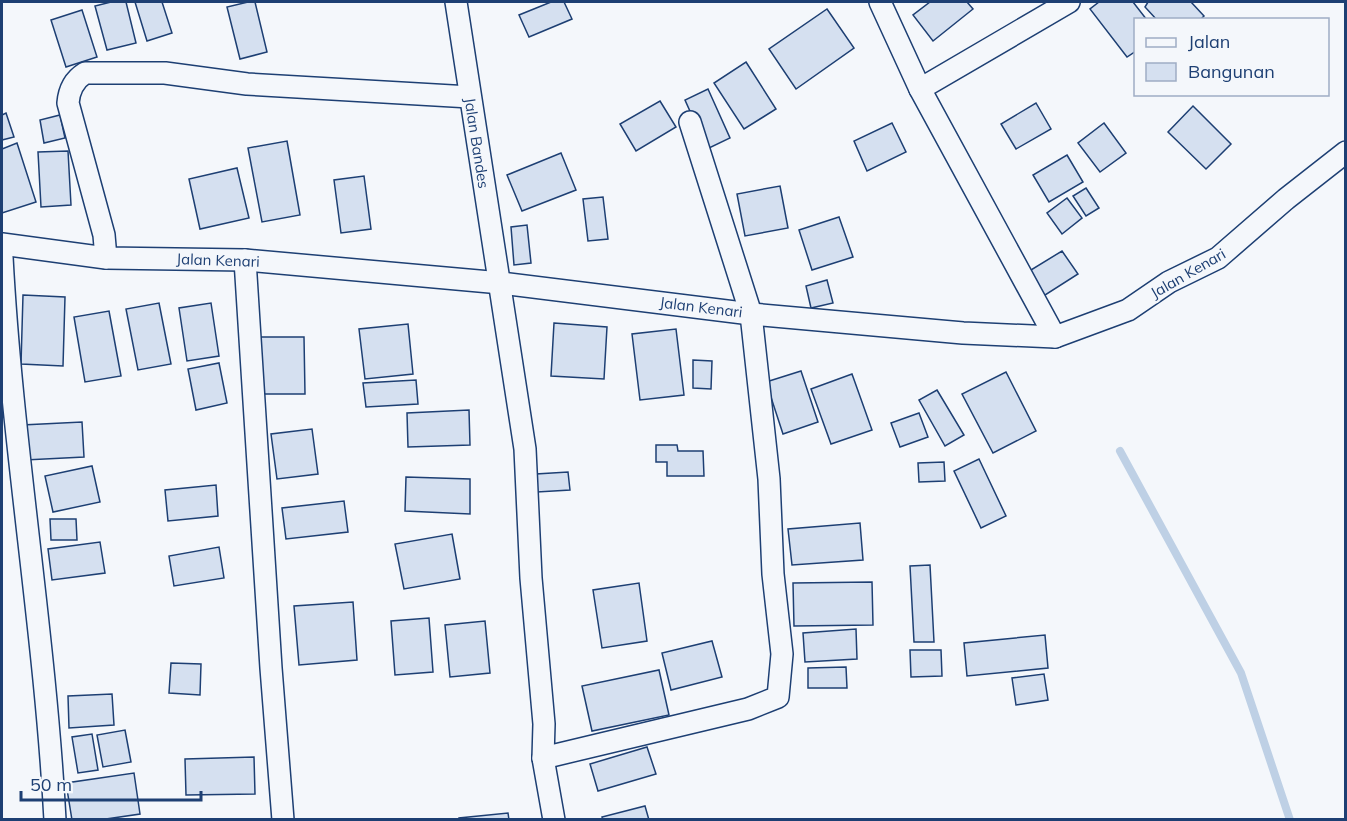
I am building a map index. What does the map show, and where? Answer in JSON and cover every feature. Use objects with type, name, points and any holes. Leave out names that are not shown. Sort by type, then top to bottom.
[{"type":"street","name":"Jalan Bandes","points":[[456,2],[525,449],[531,578],[544,724],[543,758],[554,819]]},
{"type":"street","points":[[880,2],[920,89],[1055,337]]},
{"type":"street","points":[[920,89],[1069,2]]},
{"type":"street","points":[[106,258],[104,235],[68,103],[68,93],[78,78],[85,73],[165,73],[247,84],[470,98]]},
{"type":"street","points":[[543,758],[748,709],[778,697],[782,654],[773,574],[770,479],[752,314],[690,122]]},
{"type":"street","name":"Jalan Kenari","points":[[2,244],[106,258],[245,260],[501,283],[752,314],[963,333],[1055,337],[1128,310],[1169,282],[1218,258],[1286,199],[1346,152]]},
{"type":"street","points":[[2,257],[6,327],[41,656],[55,819]]},
{"type":"street","points":[[245,260],[283,819]]},
{"type":"building","points":[[111,2],[126,2],[136,43],[107,50],[95,6]]},
{"type":"building","points":[[135,2],[162,2],[172,33],[147,41]]},
{"type":"building","points":[[255,2],[267,52],[240,59],[227,7]]},
{"type":"building","points":[[551,2],[564,2],[572,19],[529,37],[519,15]]},
{"type":"building","points":[[930,2],[967,2],[973,9],[933,41],[913,15]]},
{"type":"building","points":[[1099,2],[1133,2],[1145,18],[1134,18],[1134,52],[1127,57],[1090,9]]},
{"type":"building","points":[[1148,2],[1191,2],[1204,16],[1202,18],[1155,18],[1145,7]]},
{"type":"building","points":[[827,9],[854,48],[796,89],[769,49]]},
{"type":"building","points":[[82,10],[97,57],[66,67],[51,20]]},
{"type":"building","points":[[746,62],[776,109],[744,129],[714,83]]},
{"type":"building","points":[[708,89],[730,138],[707,149],[685,100]]},
{"type":"building","points":[[660,101],[676,127],[636,151],[620,124]]},
{"type":"building","points":[[1036,103],[1051,129],[1016,149],[1001,124]]},
{"type":"building","points":[[1193,106],[1231,144],[1206,169],[1168,132]]},
{"type":"building","points":[[6,113],[14,137],[2,140],[2,115]]},
{"type":"building","points":[[60,115],[65,138],[44,143],[40,120]]},
{"type":"building","points":[[892,123],[906,152],[867,171],[854,141]]},
{"type":"building","points":[[1104,123],[1126,153],[1100,172],[1078,143]]},
{"type":"building","points":[[287,141],[300,215],[262,222],[248,148]]},
{"type":"building","points":[[17,143],[36,202],[2,213],[2,149]]},
{"type":"building","points":[[68,151],[71,205],[41,207],[38,152]]},
{"type":"building","points":[[561,153],[576,190],[522,211],[507,175]]},
{"type":"building","points":[[1067,155],[1083,182],[1049,202],[1033,175]]},
{"type":"building","points":[[237,168],[249,218],[200,229],[189,179]]},
{"type":"building","points":[[364,176],[371,229],[341,233],[334,180]]},
{"type":"building","points":[[780,186],[788,228],[745,236],[737,194]]},
{"type":"building","points":[[1086,188],[1099,208],[1086,216],[1073,196]]},
{"type":"building","points":[[603,197],[608,239],[588,241],[583,199]]},
{"type":"building","points":[[1067,198],[1082,218],[1062,234],[1047,213]]},
{"type":"building","points":[[839,217],[853,257],[812,270],[799,230]]},
{"type":"building","points":[[527,225],[531,263],[514,265],[511,227]]},
{"type":"building","points":[[1062,251],[1078,274],[1042,297],[1026,273]]},
{"type":"building","points":[[827,280],[833,303],[811,308],[806,286]]},
{"type":"building","points":[[23,295],[65,297],[63,366],[21,364]]},
{"type":"building","points":[[159,303],[171,364],[138,370],[126,309]]},
{"type":"building","points":[[211,303],[219,356],[187,361],[179,308]]},
{"type":"building","points":[[109,311],[121,376],[85,382],[74,317]]},
{"type":"building","points":[[554,323],[607,327],[604,379],[551,376]]},
{"type":"building","points":[[408,324],[413,374],[365,379],[359,329]]},
{"type":"building","points":[[676,329],[684,395],[640,400],[632,334]]},
{"type":"building","points":[[261,337],[304,337],[305,394],[262,394]]},
{"type":"building","points":[[693,360],[712,361],[711,389],[693,388]]},
{"type":"building","points":[[219,363],[227,403],[196,410],[188,369]]},
{"type":"building","points":[[801,371],[818,422],[783,434],[766,382]]},
{"type":"building","points":[[1006,372],[1036,431],[993,453],[962,394]]},
{"type":"building","points":[[852,374],[872,430],[831,444],[811,389]]},
{"type":"building","points":[[416,380],[418,404],[366,407],[363,383]]},
{"type":"building","points":[[937,390],[964,435],[945,446],[919,400]]},
{"type":"building","points":[[469,410],[470,445],[408,447],[407,413]]},
{"type":"building","points":[[919,413],[928,437],[900,447],[891,423]]},
{"type":"building","points":[[82,422],[84,457],[25,460],[22,425]]},
{"type":"building","points":[[312,429],[318,474],[277,479],[271,434]]},
{"type":"building","points":[[656,445],[677,445],[678,451],[703,451],[704,476],[667,476],[667,462],[656,462]]},
{"type":"building","points":[[979,459],[1006,516],[981,528],[954,471]]},
{"type":"building","points":[[944,462],[945,481],[919,482],[918,463]]},
{"type":"building","points":[[92,466],[100,502],[53,512],[45,476]]},
{"type":"building","points":[[568,472],[570,490],[537,492],[536,474]]},
{"type":"building","points":[[406,477],[470,479],[470,514],[405,511]]},
{"type":"building","points":[[216,485],[218,516],[168,521],[165,490]]},
{"type":"building","points":[[344,501],[348,532],[286,539],[282,508]]},
{"type":"building","points":[[50,519],[76,519],[77,540],[51,540]]},
{"type":"building","points":[[860,523],[863,560],[792,565],[788,529]]},
{"type":"building","points":[[452,534],[460,579],[404,589],[395,544]]},
{"type":"building","points":[[100,542],[105,573],[52,580],[48,549]]},
{"type":"building","points":[[219,547],[224,578],[174,586],[169,556]]},
{"type":"building","points":[[930,565],[934,642],[914,642],[910,566]]},
{"type":"building","points":[[872,582],[873,625],[794,626],[793,583]]},
{"type":"building","points":[[639,583],[647,641],[602,648],[593,590]]},
{"type":"building","points":[[353,602],[357,660],[299,665],[294,606]]},
{"type":"building","points":[[429,618],[433,672],[395,675],[391,621]]},
{"type":"building","points":[[485,621],[490,673],[450,677],[445,625]]},
{"type":"building","points":[[856,629],[857,659],[805,662],[803,633]]},
{"type":"building","points":[[1045,635],[1048,668],[967,676],[964,643]]},
{"type":"building","points":[[712,641],[722,677],[671,690],[662,653]]},
{"type":"building","points":[[910,650],[941,650],[942,676],[911,677]]},
{"type":"building","points":[[171,663],[201,664],[200,695],[169,693]]},
{"type":"building","points":[[846,667],[847,688],[808,688],[808,668]]},
{"type":"building","points":[[659,670],[669,715],[592,731],[582,686]]},
{"type":"building","points":[[1044,674],[1048,700],[1016,705],[1012,678]]},
{"type":"building","points":[[112,694],[114,725],[69,728],[68,696]]},
{"type":"building","points":[[125,730],[131,762],[103,767],[97,735]]},
{"type":"building","points":[[92,734],[98,770],[78,773],[72,737]]},
{"type":"building","points":[[647,747],[656,774],[598,791],[590,764]]},
{"type":"building","points":[[254,757],[255,794],[186,795],[185,759]]},
{"type":"building","points":[[134,773],[140,814],[99,820],[72,820],[66,783]]},
{"type":"building","points":[[645,806],[649,820],[603,820],[602,817]]},
{"type":"building","points":[[508,813],[509,820],[459,820],[459,818]]},
{"type":"waterway","points":[[1120,451],[1241,673],[1290,820]]}]
